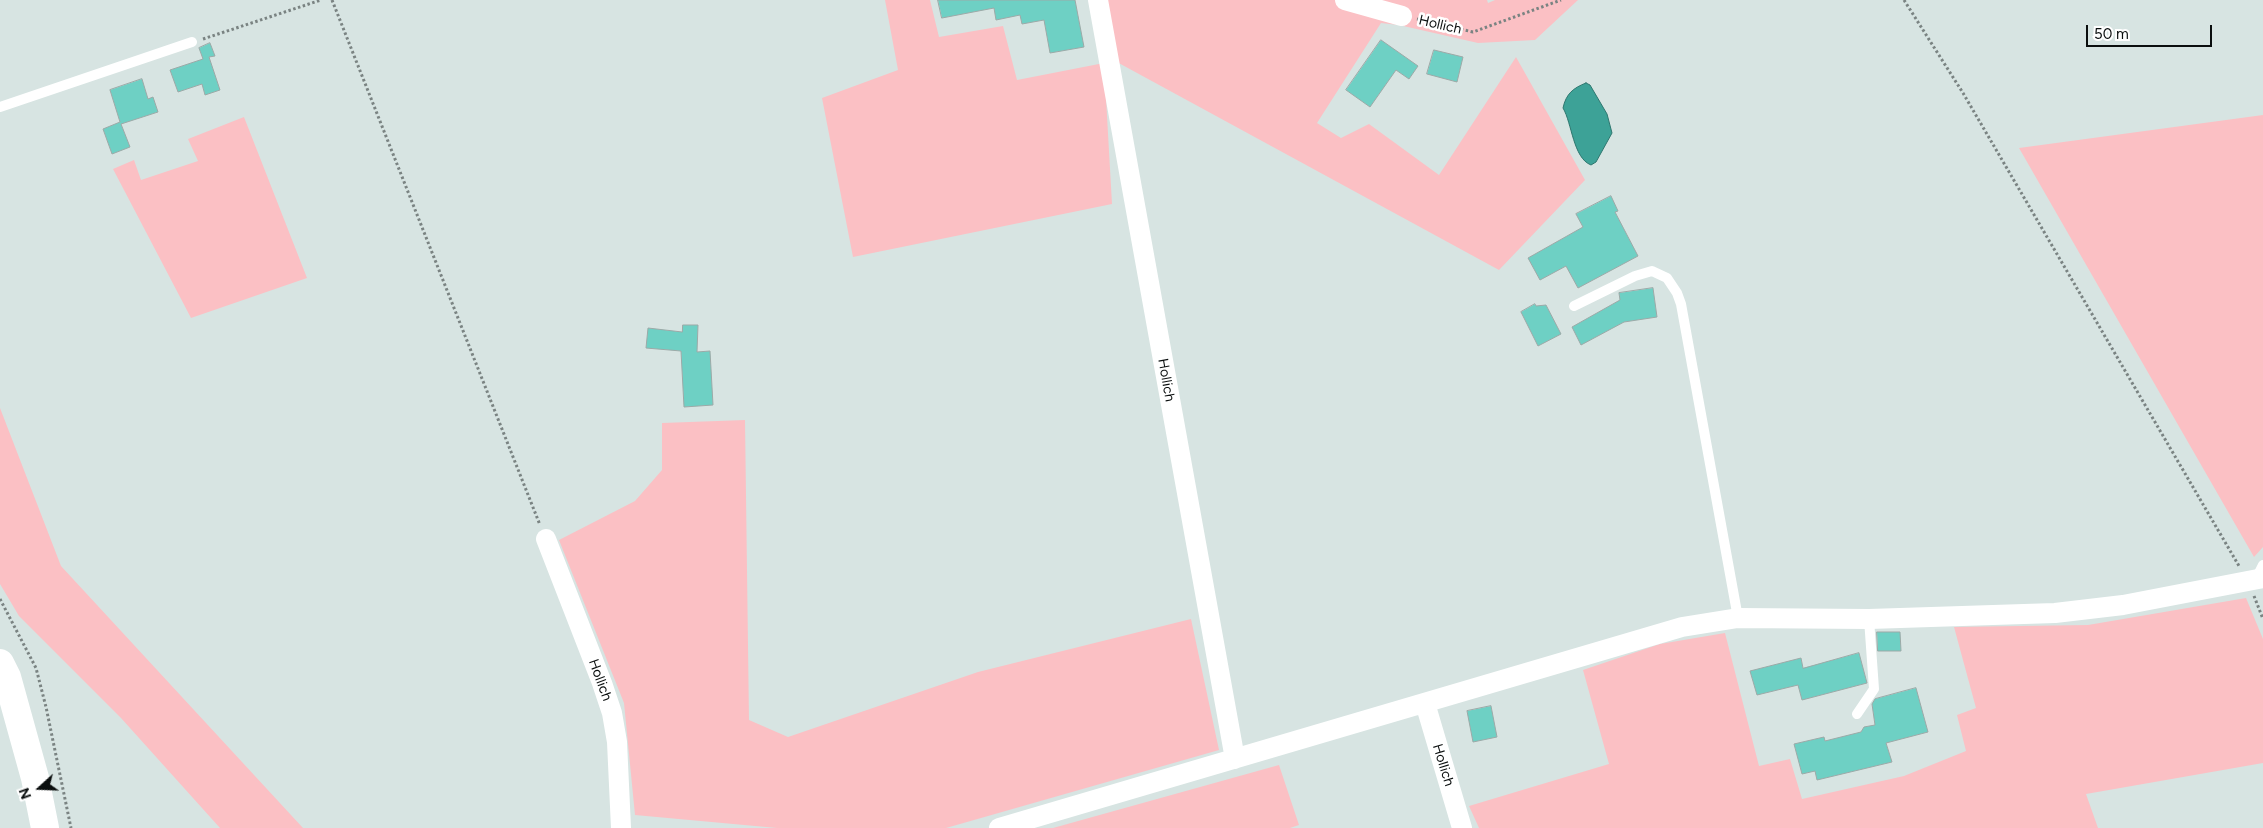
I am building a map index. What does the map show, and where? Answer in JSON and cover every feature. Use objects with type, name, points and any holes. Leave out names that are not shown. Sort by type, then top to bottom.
[{"type":"main road","points":[[0,663],[7,677],[35,778],[45,828]]},
{"type":"street","name":"Hollich","points":[[1098,0],[1235,759]]},
{"type":"street","name":"Hollich","points":[[1345,0],[1402,16]]},
{"type":"street","name":"Hollich","points":[[546,540],[612,713],[617,742],[621,828]]},
{"type":"street","points":[[999,828],[1682,626],[1738,618],[1868,619],[2055,613],[2123,605],[2257,576]]},
{"type":"street","name":"Hollich","points":[[1425,703],[1462,828]]},
{"type":"lane","points":[[0,107],[192,42]]},
{"type":"lane","points":[[1574,306],[1635,276],[1652,271],[1667,278],[1677,293],[1699,399],[1738,618]]},
{"type":"lane","points":[[1857,714],[1874,689],[1868,619]]},
{"type":"path","points":[[192,42],[321,0]]},
{"type":"path","points":[[332,0],[546,540]]},
{"type":"path","name":"Hollich","points":[[1402,16],[1473,32],[1561,0]]},
{"type":"path","points":[[1904,0],[1963,93],[2158,430],[2257,576],[2263,619]]},
{"type":"path","points":[[0,600],[36,668],[71,828]]},
{"type":"shaded area","points":[[885,0],[930,0],[939,37],[1003,26],[1017,80],[1104,63],[1112,204],[853,257],[822,98],[898,70]]},
{"type":"shaded area","points":[[1103,0],[1487,0],[1488,3],[1495,0],[1578,0],[1535,40],[1478,43],[1399,25],[1381,23],[1317,123],[1341,138],[1369,124],[1439,175],[1516,57],[1585,180],[1499,270],[1115,61]]},
{"type":"shaded area","points":[[2263,115],[2263,547],[2254,557],[2019,148]]},
{"type":"shaded area","points":[[244,117],[307,278],[191,318],[113,169],[134,160],[141,180],[198,161],[188,139]]},
{"type":"shaded area","points":[[0,408],[61,566],[303,828],[220,828],[121,718],[19,616],[0,584]]},
{"type":"shaded area","points":[[745,420],[749,720],[788,737],[978,672],[1191,619],[1219,750],[946,828],[777,828],[635,815],[624,703],[559,540],[635,501],[662,470],[662,423]]},
{"type":"shaded area","points":[[2246,598],[2263,639],[2263,763],[2086,794],[2098,828],[1479,828],[1469,806],[1609,764],[1583,670],[1660,644],[1725,633],[1759,766],[1790,759],[1802,799],[1904,776],[1966,751],[1957,715],[1976,708],[1954,627],[2088,625]]},
{"type":"shaded area","points":[[1279,765],[1299,825],[1290,828],[1053,828]]},
{"type":"water","points":[[1586,83],[1590,85],[1607,114],[1612,133],[1596,162],[1591,165],[1580,155],[1563,108],[1571,92]]},
{"type":"building","points":[[938,0],[1075,0],[1084,47],[1050,53],[1044,20],[1022,24],[1020,15],[996,20],[994,8],[942,18]]},
{"type":"building","points":[[1381,40],[1418,66],[1409,79],[1396,70],[1370,107],[1346,90]]},
{"type":"building","points":[[210,43],[215,56],[209,57],[220,90],[205,95],[202,84],[178,92],[170,70],[203,59],[199,48]]},
{"type":"building","points":[[1434,50],[1463,57],[1457,82],[1427,74]]},
{"type":"building","points":[[142,79],[148,99],[153,97],[158,112],[121,124],[130,147],[112,154],[103,129],[120,122],[110,90]]},
{"type":"building","points":[[1611,196],[1618,211],[1615,212],[1638,256],[1578,288],[1566,266],[1540,280],[1528,258],[1583,227],[1576,214]]},
{"type":"building","points":[[1653,288],[1657,317],[1624,322],[1581,345],[1572,327],[1620,300],[1619,293]]},
{"type":"building","points":[[1535,304],[1536,306],[1546,305],[1561,334],[1538,346],[1521,312]]},
{"type":"building","points":[[683,325],[698,325],[697,352],[710,351],[713,405],[684,407],[681,351],[646,348],[648,328],[682,332]]},
{"type":"building","points":[[1877,632],[1900,632],[1901,651],[1878,651]]},
{"type":"building","points":[[1859,653],[1867,683],[1802,700],[1798,685],[1757,695],[1750,671],[1801,658],[1803,668]]},
{"type":"building","points":[[1916,688],[1928,732],[1886,743],[1892,762],[1817,780],[1815,771],[1802,774],[1794,744],[1824,737],[1825,741],[1861,732],[1864,727],[1875,725],[1872,704],[1875,699]]},
{"type":"building","points":[[1491,706],[1497,737],[1473,742],[1467,711]]}]
